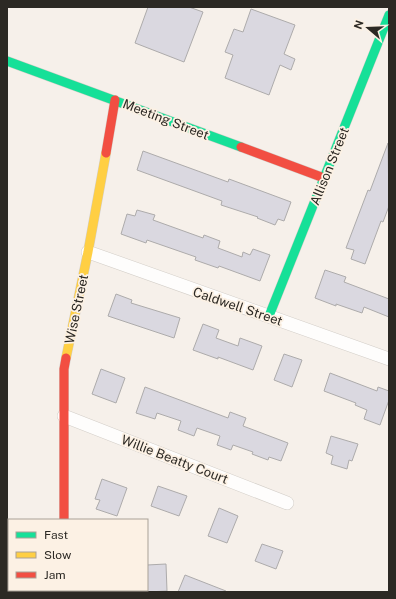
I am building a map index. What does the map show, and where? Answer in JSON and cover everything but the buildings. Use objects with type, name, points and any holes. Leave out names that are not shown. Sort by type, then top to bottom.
[{"type":"street","name":"Allison Street","points":[[269,316],[389,16]]},
{"type":"street","name":"Meeting Street","points":[[7,61],[324,178]]},
{"type":"street","name":"Wise Street","points":[[64,519],[63,388],[66,357],[88,252],[115,100]]},
{"type":"street","name":"Caldwell Street","points":[[88,252],[389,360]]},
{"type":"street","name":"Willie Beatty Court","points":[[64,416],[287,503]]},
{"type":"traffic: fast","points":[[269,316],[389,15]]},
{"type":"traffic: fast","points":[[7,61],[241,147]]},
{"type":"traffic: slow","points":[[66,358],[88,252],[106,153]]},
{"type":"traffic: jam","points":[[106,153],[115,100]]},
{"type":"traffic: jam","points":[[241,147],[324,178]]},
{"type":"traffic: jam","points":[[64,519],[64,369],[66,358]]}]
